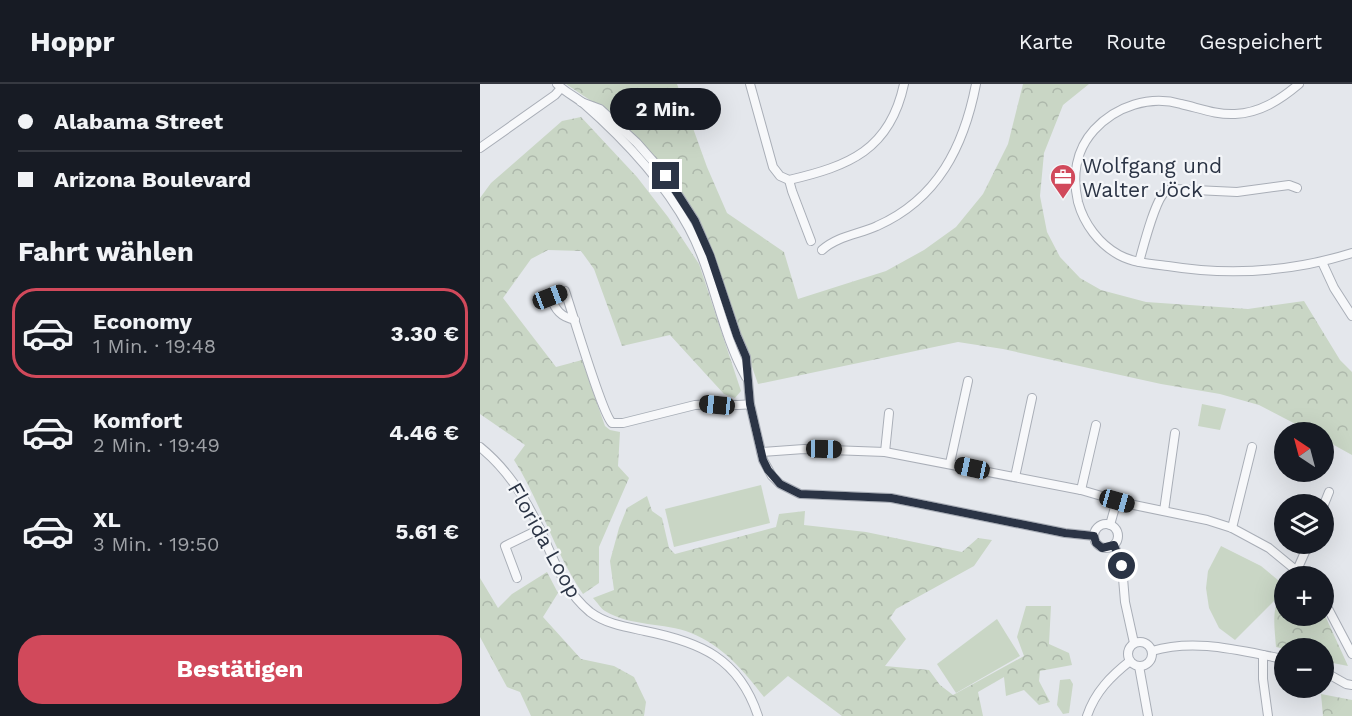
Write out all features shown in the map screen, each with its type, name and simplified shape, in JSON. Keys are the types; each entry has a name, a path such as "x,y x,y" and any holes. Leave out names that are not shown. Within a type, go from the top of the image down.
{"street":[{"path":"750,84 773,167 780,176 789,180 850,162 865,152 878,140 892,119 904,84"},
{"path":"822,250 834,241 889,220 913,203 934,183 953,158 960,143 976,84"},
{"path":"1299,84 1271,105 1234,114 1218,113 1180,103 1154,101 1120,110 1100,124 1085,143 1077,163 1075,183 1079,207 1087,225 1101,241 1119,254 1139,262 1198,271 1229,272 1288,268 1322,262 1352,253"},
{"path":"480,148 555,94 559,86 581,102 635,155 672,201 690,229 699,249 736,359 748,381"},
{"path":"581,102 600,110 637,143 662,171 695,221 710,255 737,336 744,348 750,404 761,452 768,470 785,488 800,494 891,498 1065,533 1094,536"},
{"path":"789,180 811,241"},
{"path":"1139,262 1158,203 1163,193 1168,190 1237,192 1289,185 1297,188"},
{"path":"672,201 676,203 682,200"},
{"path":"1322,262 1334,288 1352,316"},
{"path":"575,320 607,415 612,423 623,423 695,405 728,407 750,404"},
{"path":"950,463 968,381"},
{"path":"1015,477 1032,398"},
{"path":"885,452 889,413"},
{"path":"1081,490 1096,425"},
{"path":"1164,511 1175,433"},
{"path":"1232,528 1252,447"},
{"path":"761,452 804,449 885,452 1081,490 1117,501 1232,528 1269,548 1291,566"},
{"name":"Florida Loop","path":"482,451 513,480 564,580 582,605 602,619 628,628 683,639 710,651 739,680 758,716"},
{"path":"1110,525 1117,501"},
{"path":"1101,525 1110,525 1118,534 1117,540 1114,545 1102,548 1096,543 1094,536 1096,530 1101,525"},
{"path":"517,578 505,546 540,529"},
{"path":"1114,545 1122,566 1125,602 1134,643"},
{"path":"1334,617 1350,644 1352,654"},
{"path":"1139,666 1130,661 1128,651 1134,643 1145,642 1152,651"},
{"path":"1152,651 1167,646 1193,644 1274,657"},
{"path":"1139,666 1149,662 1152,651"},
{"path":"1263,655 1263,679 1268,716"},
{"path":"1087,716 1101,688 1130,661"},
{"path":"1139,666 1148,716"},
{"path":"1334,677 1352,685"}],"green space":[{"path":"566,84 677,84 707,167 727,213 784,252 798,299 886,271 924,250 956,227 983,194 1008,144 1023,84 1089,84 1063,105 1044,153 1040,196 1047,232 1060,257 1080,278 1101,290 1146,302 1248,309 1304,301 1340,360 1352,372 1352,455 1334,445 1334,422 1292,422 1259,405 1220,394 1161,384 1003,349 958,342 758,384 715,261 671,180 606,111"},
{"path":"581,117 637,177 668,217 699,264 741,391 735,398 724,394 670,335 622,346 594,269 581,251 548,250 531,259 503,298 556,367 582,360 605,426 610,430 620,432 618,466 629,478 599,547 599,583 583,594 514,460 525,445 480,414 480,198 491,183 562,121"},
{"path":"1202,404 1226,409 1220,430 1198,426"},
{"path":"761,485 770,523 674,547 665,509"},
{"path":"647,496 652,511 662,518 669,548 675,554 776,527 779,514 805,511 804,525 866,532 962,552 978,538 992,540 974,566 896,609 890,618 906,639 885,666 929,670 940,685 953,695 1024,656 1017,637 1026,606 1051,606 1049,644 1069,653 1072,665 1040,671 1039,681 1050,702 1039,705 1024,690 1006,696 1004,677 978,692 983,716 842,716 788,676 764,697 732,660 713,644 681,630 615,616 604,610 593,598 614,590 610,561 619,528 627,508"},
{"path":"1221,546 1261,566 1274,577 1274,601 1235,640 1219,628 1209,608 1206,588 1208,571"},
{"path":"547,572 558,593 543,617 581,659 614,666 634,677 646,702 644,716 531,716 520,692 507,687 480,637 480,578 498,608 512,594"},
{"path":"997,619 1020,656 956,693 937,664"},
{"path":"1274,626 1330,626 1348,666 1334,663 1334,638 1275,638"},
{"path":"1070,679 1073,684 1069,713 1063,714 1057,705 1060,680"},
{"path":"1334,697 1352,700 1352,716 1323,716 1321,698"}],"place":[{"name":"Wolfgang und Walter Jöck","path":"1063,200"}],"route":[{"path":"666,176 695,221 710,255 737,336 744,348 750,404 763,460 780,484 800,494 891,498 1065,533 1094,536 1096,543 1102,548 1114,545 1122,566"}]}
